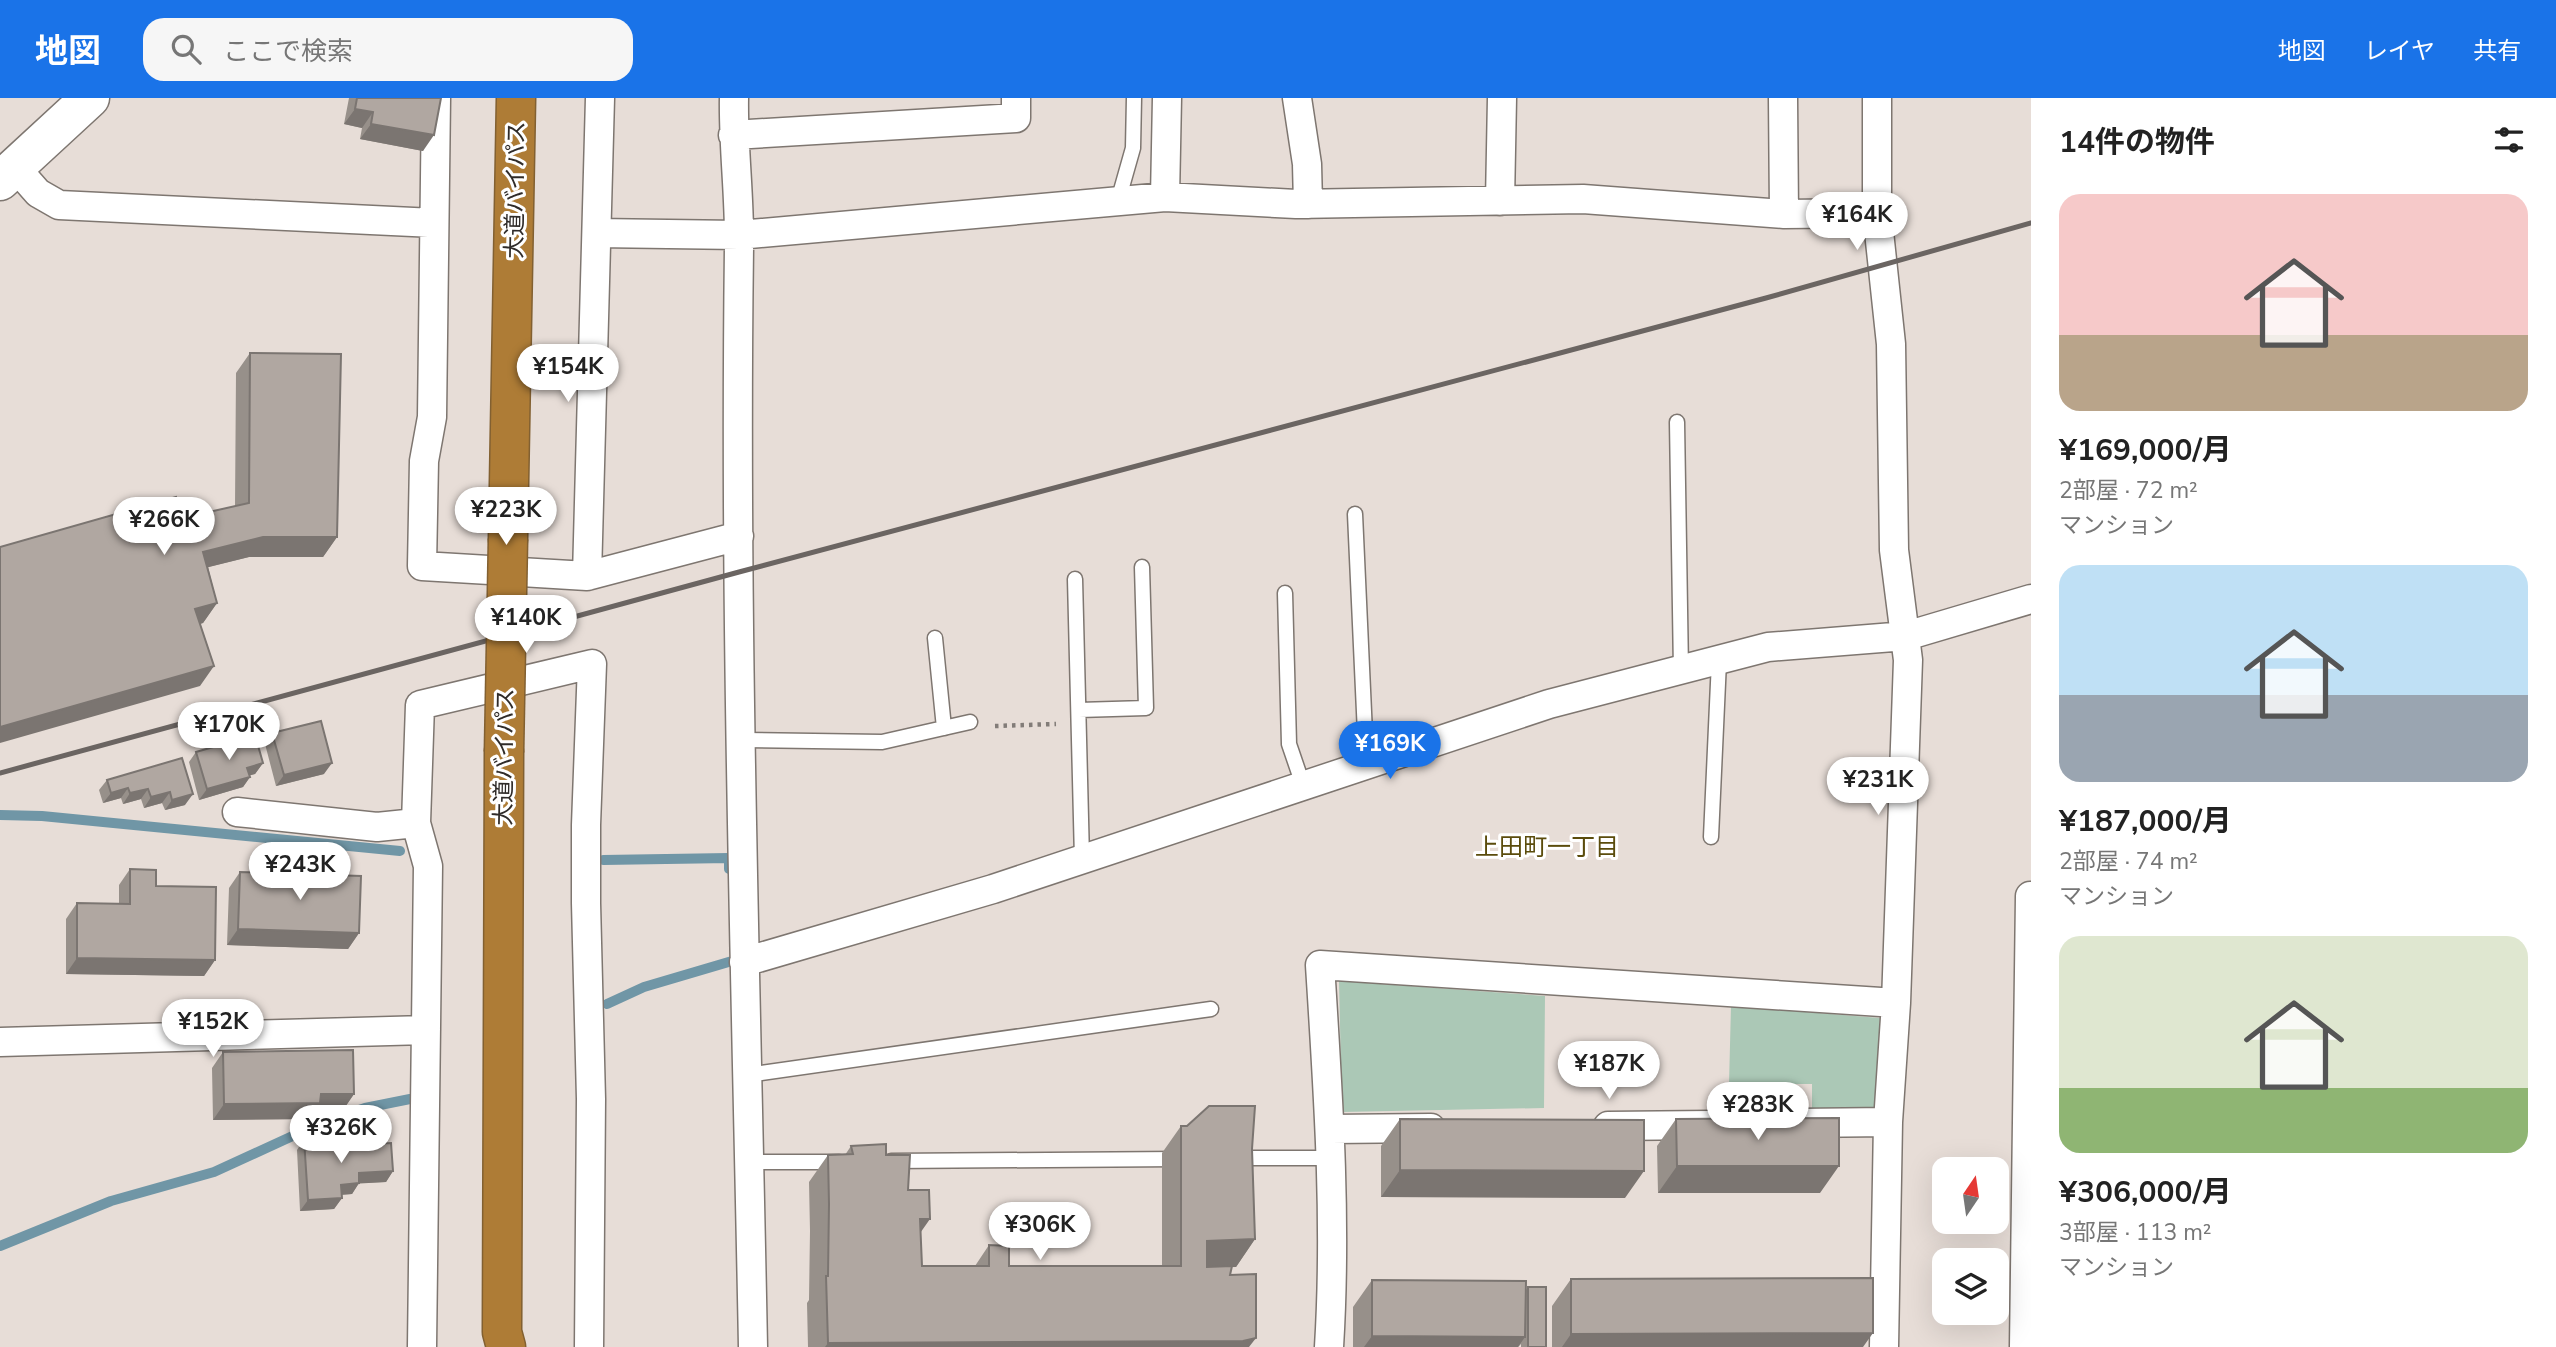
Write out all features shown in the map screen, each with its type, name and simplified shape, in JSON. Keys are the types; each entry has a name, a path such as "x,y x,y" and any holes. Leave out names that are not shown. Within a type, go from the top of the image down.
{"highway":[{"name":"大道バイパス","path":"501,1342 504,752 516,98"}],"main road":[{"path":"8,174 90,98"}],"street":[{"path":"436,98 432,417 424,461 422,566 587,576 738,536"},
{"path":"587,576 600,98"},
{"path":"734,98 733,135 739,235 737,391 744,962 753,1347"},
{"path":"733,135 1016,118 1016,98"},
{"path":"1165,197 1167,98"},
{"path":"1297,98 1307,164 1308,204"},
{"path":"1500,201 1502,98"},
{"path":"1783,98 1784,215"},
{"path":"1877,98 1877,213 1891,344 1894,550 1906,636 1907,674 1896,1003 1888,1122 1884,1347"},
{"path":"8,174 60,205 434,223"},
{"path":"597,233 739,235 1165,197 1308,204 1583,199 1784,215 1877,213"},
{"path":"744,962 993,889 1549,704 1768,647 1906,636 2031,599"},
{"path":"422,1347 428,866 416,823 420,705 592,664 586,891 591,1099 589,1347"},
{"path":"237,812 377,827 416,823"},
{"path":"2024,1347 2030,896"},
{"path":"1329,1347 1333,1284 1331,1129 1320,965 1896,1003"},
{"path":"0,1042 426,1030"},
{"path":"1777,1124 1888,1122"},
{"path":"1582,1126 1735,1124"},
{"path":"1331,1129 1456,1128"}],"lane":[{"path":"1118,201 1133,148 1133,98"},
{"path":"1677,422 1681,671"},
{"path":"1355,514 1365,734 1373,761"},
{"path":"1079,717 1146,708 1142,567"},
{"path":"1075,579 1082,859"},
{"path":"1285,593 1289,744 1303,785"},
{"path":"935,638 944,728"},
{"path":"1711,837 1719,661"},
{"path":"741,740 882,742 970,722"},
{"path":"747,1075 1211,1009"},
{"path":"1220,1159 1331,1158"},
{"path":"750,1162 1193,1159"}],"path":[{"path":"970,722 981,726 1079,717"}],"green space":[{"path":"1339,981 1545,996 1544,1108 1342,1112"},
{"path":"1731,1006 1880,1018 1875,1112 1812,1113 1812,1084 1729,1084"}],"building":[{"path":"357,98 441,98 434,135 371,124 373,112 355,109"},
{"path":"250,353 341,354 337,537 263,537 203,552 217,603 195,609 214,666 0,727 0,547 176,497 182,518 249,503"},
{"path":"321,721 332,763 284,775 272,733"},
{"path":"255,735 263,763 247,768 250,777 207,789 196,752"},
{"path":"182,758 193,794 172,800 170,792 151,797 148,789 130,793 128,788 111,793 107,780"},
{"path":"130,869 156,870 156,886 216,887 215,960 77,958 77,903 130,904"},
{"path":"240,872 361,876 359,933 238,929"},
{"path":"353,1050 354,1094 321,1094 320,1103 224,1104 223,1052"},
{"path":"1209,1106 1255,1106 1252,1149 1255,1239 1207,1241 1207,1267 1232,1266 1230,1275 1256,1274 1256,1338 1243,1341 828,1343 828,1155 853,1154 851,1146 886,1144 886,1155 910,1155 908,1190 929,1190 930,1219 920,1219 922,1266 989,1266 989,1245 1009,1246 1009,1266 1181,1266 1181,1126 1187,1126"},
{"path":"1839,1118 1839,1166 1677,1166 1676,1119"},
{"path":"1400,1119 1644,1120 1644,1171 1400,1170"},
{"path":"338,1138 338,1146 391,1143 393,1171 359,1173 359,1183 341,1185 342,1198 308,1200 304,1139"},
{"path":"1873,1278 1873,1333 1571,1334 1571,1279"},
{"path":"1372,1280 1526,1281 1525,1337 1372,1336"},
{"path":"1528,1287 1546,1287 1546,1347 1528,1347"}],"waterway":[{"path":"0,815 42,816 400,851"},
{"path":"603,860 729,858 729,869"},
{"path":"607,1004 644,987 732,961"},
{"path":"0,1246 111,1201 214,1172 323,1122 365,1108 410,1099"}],"railway":[{"path":"0,773 739,572 1766,298 2031,223"}],"district":[{"name":"上田町一丁目","path":"1547,847"}]}
